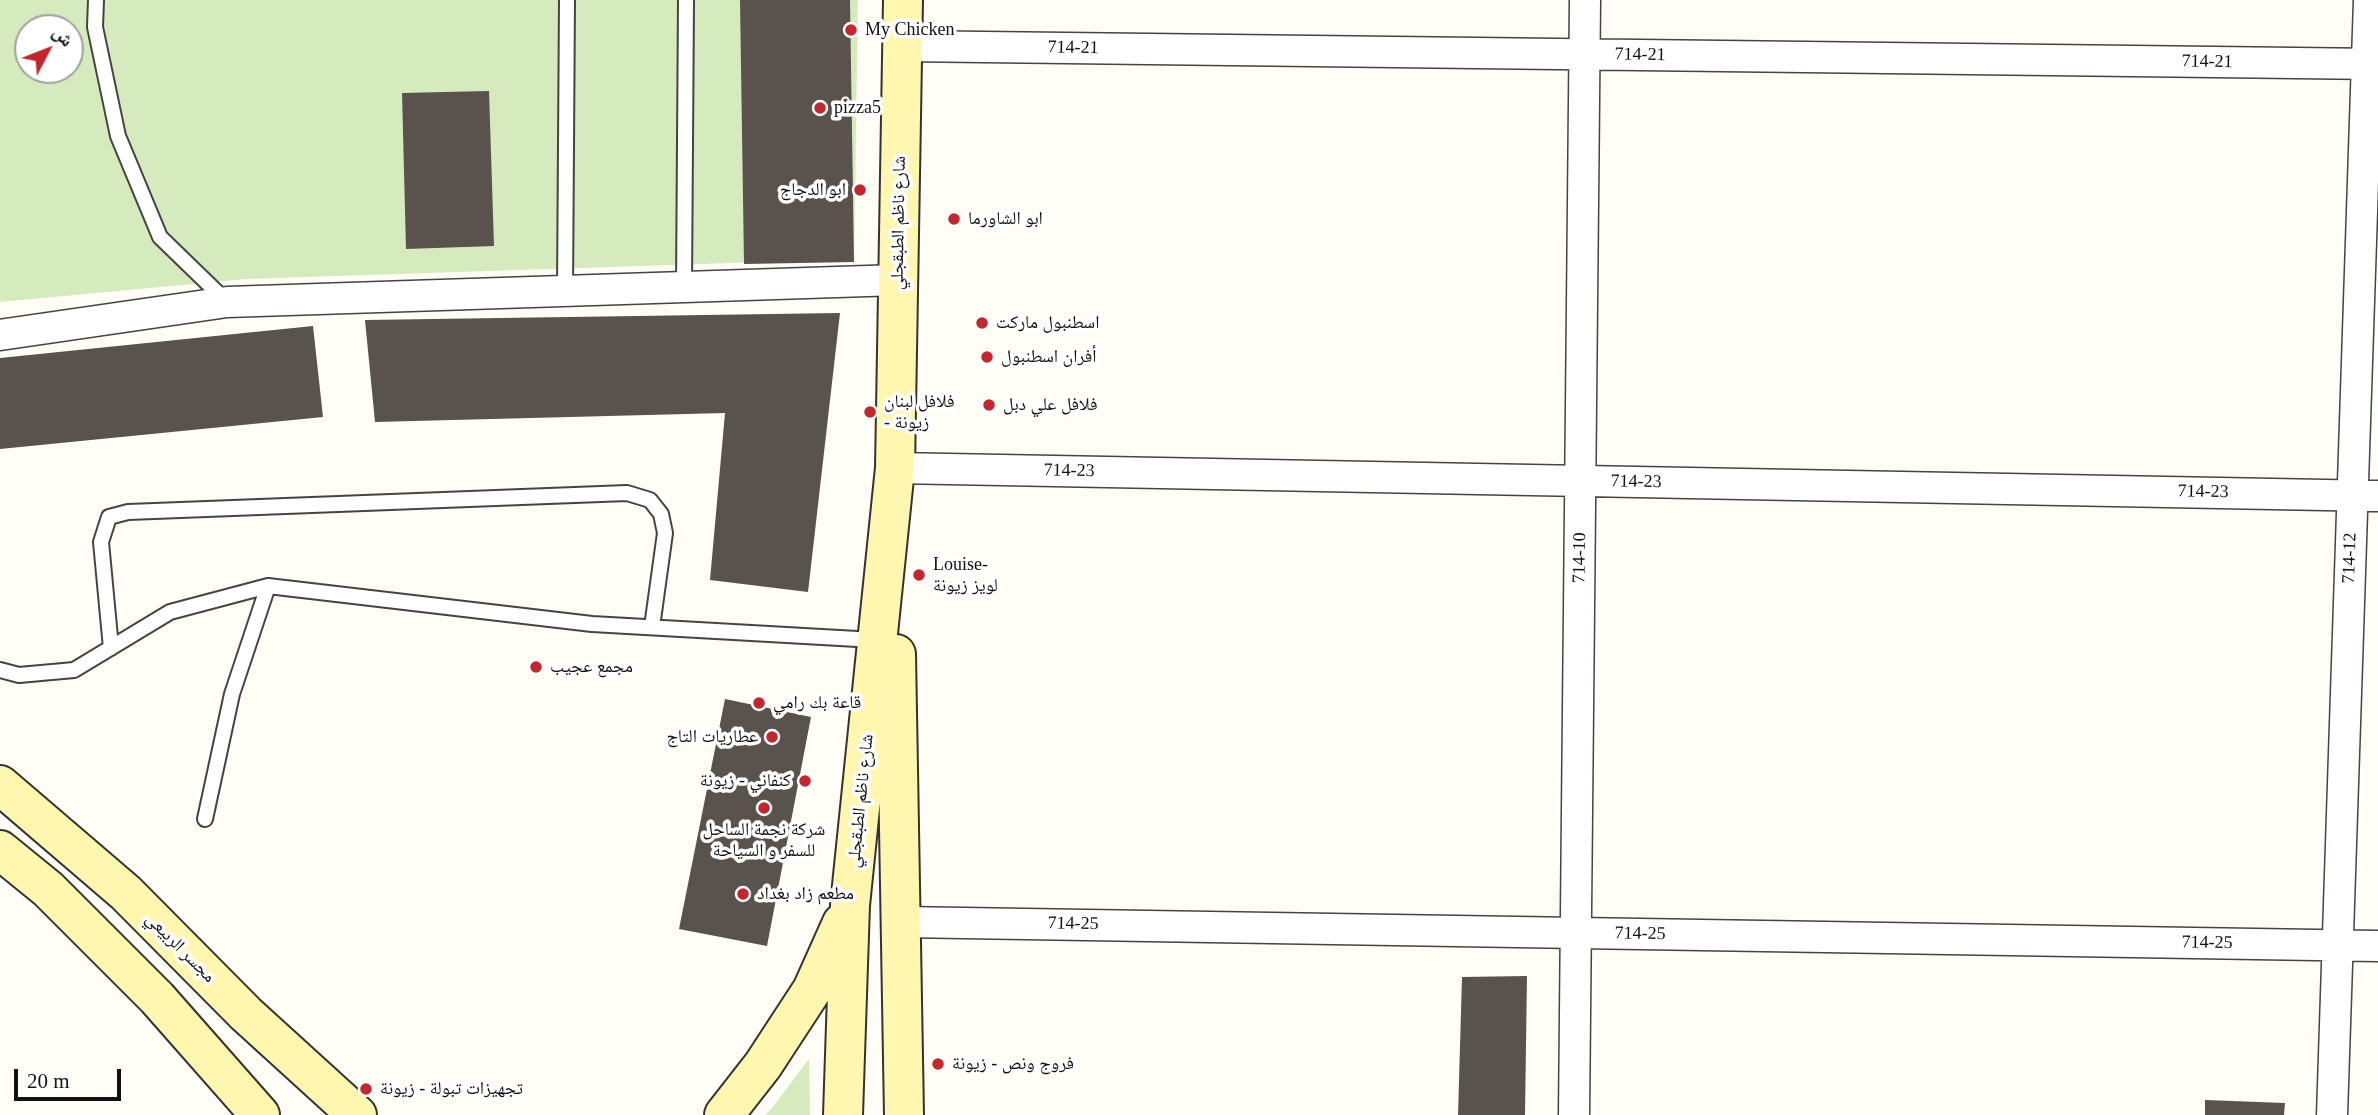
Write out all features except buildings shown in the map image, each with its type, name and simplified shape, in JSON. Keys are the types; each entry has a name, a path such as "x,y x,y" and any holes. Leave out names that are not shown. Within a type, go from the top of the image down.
{"main road":[{"name":"شارع ناظم الطبقجلي","path":"843,1115 850,905 887,640 894,478 903,0"},
{"name":"شارع ناظم الطبقجلي","path":"887,640 902,922 904,1115"},
{"name":"مجسر الربيعي","path":"0,785 126,894 246,1014 357,1115"},
{"path":"0,850 48,889 157,998 260,1115"},
{"path":"723,1115 763,1065 813,990 850,905"}],"street":[{"name":"714-10","path":"1574,1115 1585,0"},
{"name":"714-12","path":"2332,1115 2337,945 2365,495 2373,64 2369,0"},
{"name":"714-21","path":"902,46 2373,64"},
{"path":"0,335 227,302 898,280"},
{"name":"714-23","path":"894,478 1581,481 2365,495"},
{"name":"714-25","path":"902,922 2378,946"}],"lane":[{"path":"96,0 95,27 118,136 160,237 227,302"},
{"path":"565,291 567,0"},
{"path":"684,287 686,0"},
{"path":"111,648 101,542 110,517 128,512 627,492 650,500 661,513 665,533 652,627"},
{"path":"0,670 19,675 74,670 170,612 268,586 578,622 887,640"},
{"path":"205,819 232,694 268,586"}],"green space":[{"path":"0,0 858,0 854,259 246,279 0,302"},
{"path":"809,1059 810,1115 765,1115 772,1108"}],"place":[{"name":"My Chicken","path":"851,30"},
{"name":"pizza5","path":"820,108"},
{"name":"ابو الدجاج","path":"860,190"},
{"name":"ابو الشاورما","path":"954,219"},
{"name":"اسطنبول ماركت","path":"982,323"},
{"name":"أفران اسطنبول","path":"987,357"},
{"name":"فلافل علي دبل","path":"989,405"},
{"name":"فلافل لبنان - زيونة","path":"870,412"},
{"name":"Louise- لويز زيونة","path":"919,575"},
{"name":"مجمع عجيب","path":"536,667"},
{"name":"قاعة بك رامي","path":"759,703"},
{"name":"عطاريات التاج","path":"772,737"},
{"name":"كنفاني - زيونة","path":"805,781"},
{"name":"شركة نجمة الساحل للسفر و السياحة","path":"764,808"},
{"name":"مطعم زاد بغداد","path":"743,894"},
{"name":"فروج ونص - زيونة","path":"938,1064"},
{"name":"تجهيزات تبولة - زيونة","path":"366,1089"}]}
